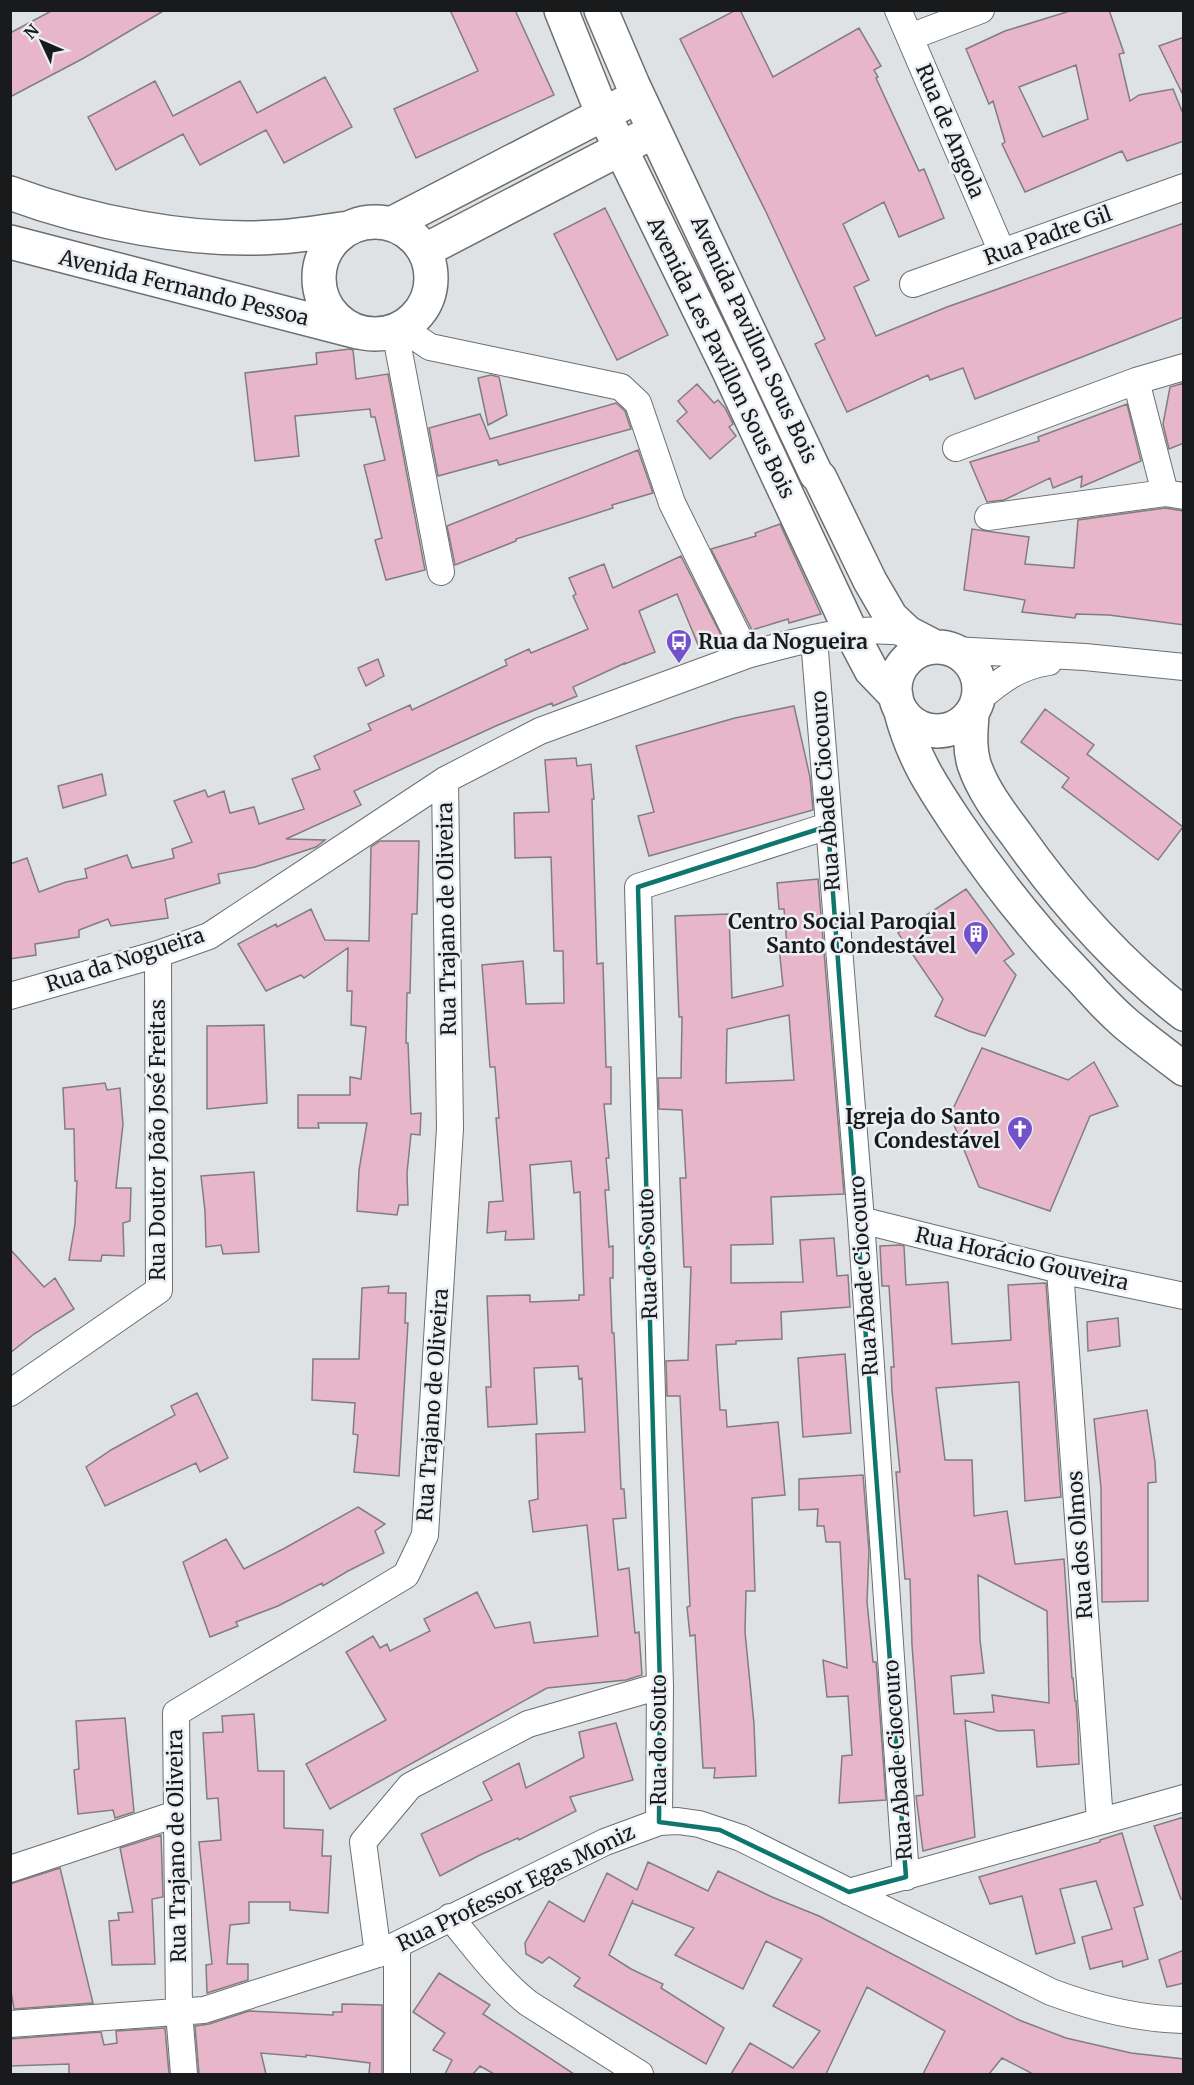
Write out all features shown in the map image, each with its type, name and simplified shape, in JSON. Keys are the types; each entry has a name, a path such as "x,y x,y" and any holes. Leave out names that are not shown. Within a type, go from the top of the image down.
{"street":[{"name":"Avenida Les Pavillon Sous Bois","path":"561,10 604,114 852,632 871,670 899,704"},
{"name":"Avenida Pavillon Sous Bois","path":"601,10 638,96 816,474 870,581 891,617 932,644"},
{"name":"Rua de Angola","path":"898,10 1002,252"},
{"path":"910,37 981,10"},
{"path":"391,224 638,96"},
{"path":"424,250 620,147 655,131"},
{"name":"Rua Padre Gil","path":"913,284 1184,187"},
{"path":"10,193 96,219 196,237 276,237 349,228"},
{"path":"362,223 391,224 416,238 424,250 430,267 429,294 416,317 398,329 377,335 358,333 341,324 334,317 320,293 318,274 323,255 333,239 349,228 362,223"},
{"name":"Avenida Fernando Pessoa","path":"10,242 358,333"},
{"path":"398,329 441,572"},
{"path":"398,329 430,347 621,387 638,403 672,503 747,655"},
{"path":"956,448 1136,381 1184,367"},
{"path":"988,517 1174,494 1136,381"},
{"name":"Rua da Nogueira","path":"10,996 158,954 209,936 446,780 540,731 747,655 852,632 886,630 932,644 1085,657"},
{"name":"Rua Abade Ciocouro","path":"814,639 861,1220 906,1877"},
{"path":"1184,1014 1143,980 1094,931 1046,875 999,812 979,775 971,753 975,706 980,687 972,665 963,656 932,644 921,651 905,664 896,682 908,738 917,760 976,852 1015,906 1052,949 1143,1038 1184,1069"},
{"path":"899,704 917,726 936,732 950,730 962,724 996,684 1026,667 1085,657 1184,668"},
{"name":"Rua Trajano de Oliveira","path":"183,2074 179,2012 176,1713 406,1575 424,1535 450,1128 446,780"},
{"name":"Rua do Souto","path":"659,1822 660,1686 638,887 828,826"},
{"name":"Rua Doutor João José Freitas","path":"10,1393 159,1290 158,954"},
{"name":"Rua Horácio Gouveira","path":"861,1220 1060,1270 1184,1296"},
{"name":"Rua dos Olmos","path":"1060,1270 1100,1821"},
{"path":"397,2074 388,1950 363,1842 410,1786 528,1724 660,1686"},
{"path":"849,1892 1184,1798"},
{"path":"10,1869 176,1814"},
{"name":"Rua Professor Egas Moniz","path":"10,2024 204,2010 388,1950 450,1917 605,1842 659,1822 678,1821 720,1830 741,1838 1051,1992 1101,2009 1154,2019 1184,2020"},
{"path":"450,1917 514,1992 640,2074"}],"highlighted area":[{"path":"828,826 906,1877 849,1892 720,1830 659,1822 660,1686 638,887"}],"building":[{"path":"53,10 165,10 84,58 10,97 10,33"},
{"path":"450,10 515,10 554,95 416,158 394,109 478,71"},
{"path":"740,10 773,77 859,28 881,66 874,70 878,77 876,78 919,171 924,169 944,218 899,237 884,202 843,224 869,280 854,287 876,336 947,307 1184,223 1184,317 975,399 963,368 930,380 928,375 847,412 815,344 825,339 766,212 680,39"},
{"path":"1073,10 1109,10 1124,53 1119,54 1130,101 1139,95 1173,89 1184,116 1184,141 1127,161 1122,151 1025,192 1002,144 1005,142 993,101 989,104 966,49 1005,31","holes":["1076,65 1088,119 1043,137 1019,87"]},
{"path":"1184,37 1184,97 1159,46"},
{"path":"325,77 352,127 284,163 266,130 200,165 183,134 116,170 88,117 155,81 173,116 240,81 257,113"},
{"path":"605,208 668,335 617,360 554,234"},
{"path":"353,350 356,379 388,374 425,570 386,580 375,540 382,538 364,465 385,460 375,417 371,417 370,409 295,416 299,456 255,461 245,373 317,364 316,353"},
{"path":"491,375 499,377 507,415 488,425 478,378"},
{"path":"1184,383 1184,443 1169,449 1163,424 1170,387"},
{"path":"697,384 714,403 718,400 725,408 733,424 729,427 736,436 710,459 677,421 687,412 678,401"},
{"path":"616,403 625,411 631,429 499,465 497,460 438,476 429,428 480,414 490,439"},
{"path":"1127,404 1141,461 1081,487 1082,476 1053,488 1050,478 1004,500 987,502 970,462 1039,441 1038,437"},
{"path":"638,450 653,493 516,539 516,541 455,565 447,526"},
{"path":"1165,508 1184,511 1184,625 1109,615 1076,614 1075,618 1022,612 1025,600 964,590 972,529 1029,537 1025,564 1074,568 1078,520"},
{"path":"780,524 821,614 789,623 788,619 752,630 711,549 756,536 755,533"},
{"path":"681,556 722,637 699,647 677,594 639,611 655,652 573,687 577,696 553,706 552,703 498,725 354,791 361,805 286,839 325,840 316,847 255,867 218,874 220,883 165,899 168,918 111,926 108,919 79,930 79,937 35,944 36,955 10,959 10,864 27,858 39,892 66,882 87,878 85,869 127,855 132,868 174,858 172,849 192,842 174,801 205,790 208,797 224,791 230,813 254,807 259,824 304,809 292,779 320,769 314,756 371,730 368,724 410,705 412,710 507,665 505,660 529,649 531,653 588,629 573,596 576,594 569,578 604,564 613,588"},
{"path":"378,659 384,676 366,686 358,668"},
{"path":"794,706 810,777 813,810 649,856 638,816 654,812 636,746 735,718"},
{"path":"1045,709 1094,745 1087,754 1183,827 1158,860 1062,787 1069,778 1021,742"},
{"path":"576,758 577,766 591,764 594,799 592,799 597,964 603,963 606,1067 611,1067 611,1104 604,1104 609,1158 606,1158 609,1190 605,1190 609,1247 613,1246 613,1278 610,1278 612,1333 614,1333 621,1489 624,1489 626,1518 613,1519 618,1570 629,1568 635,1633 639,1632 642,1675 626,1680 547,1688 330,1809 306,1764 386,1720 346,1652 373,1636 380,1648 387,1644 390,1651 430,1631 424,1619 477,1592 495,1628 530,1622 534,1643 598,1636 587,1525 533,1532 529,1501 538,1499 536,1434 585,1432 582,1378 579,1379 578,1366 534,1368 537,1424 488,1427 486,1387 491,1387 487,1296 530,1295 530,1302 579,1300 579,1295 584,1295 580,1192 574,1193 571,1161 530,1165 534,1239 505,1240 506,1231 487,1233 489,1202 503,1201 496,1118 499,1118 495,1067 490,1067 482,965 523,961 526,1004 564,1003 563,951 554,951 551,857 515,858 514,813 549,812 545,760"},
{"path":"102,774 106,795 63,808 58,786"},
{"path":"380,841 419,841 417,914 412,914 406,1043 408,1043 411,1114 421,1113 420,1135 411,1134 407,1173 408,1205 399,1205 397,1215 357,1211 359,1170 367,1123 318,1123 319,1128 298,1128 298,1095 350,1095 350,1077 361,1079 366,1027 351,1025 352,991 347,991 348,948 304,978 301,975 266,991 238,944 311,909 325,940 369,941 371,847"},
{"path":"818,879 844,1194 771,1197 773,1244 731,1245 731,1283 803,1282 800,1240 834,1238 837,1276 848,1275 850,1307 781,1312 782,1339 736,1341 736,1344 716,1345 720,1410 726,1410 727,1427 778,1422 785,1495 752,1498 755,1591 746,1591 745,1632 754,1724 756,1776 714,1778 715,1768 703,1768 695,1635 690,1636 687,1607 690,1606 680,1396 667,1396 666,1361 688,1360 691,1267 684,1267 680,1178 686,1178 682,1110 659,1109 658,1078 681,1078 682,1017 679,1017 675,916 729,914 732,998 783,986 779,947 787,946 784,909 779,909 777,883","holes":["789,1015 794,1080 726,1083 727,1029"]},
{"path":"966,889 1014,954 1004,961 1016,975 985,1036 935,1016 943,999 898,933 917,918 919,920"},
{"path":"264,1025 267,1103 207,1109 207,1026"},
{"name":"Igreja do Santo Condestável","path":"982,1048 1068,1080 1094,1062 1118,1106 1090,1116 1050,1211 979,1187 950,1115"},
{"path":"105,1083 107,1090 120,1088 123,1124 116,1188 131,1188 130,1221 123,1223 124,1256 102,1255 101,1261 69,1260 75,1224 77,1181 75,1181 74,1129 65,1129 63,1088"},
{"path":"254,1172 259,1252 223,1254 221,1245 206,1247 201,1176"},
{"path":"880,1246 904,1246 906,1285 948,1282 952,1344 1011,1340 1008,1285 1046,1283 1061,1497 1025,1501 1019,1382 936,1388 945,1460 972,1460 974,1516 1007,1511 1015,1564 1064,1559 1072,1678 1076,1701 1079,1764 1037,1767 1034,1730 998,1731 965,1720 975,1837 923,1851 916,1796 923,1795 912,1645 910,1579 905,1579 896,1472 900,1472 892,1391 891,1367 894,1367 889,1286 882,1286","holes":["978,1575 1047,1611 1049,1703 992,1695 994,1712 954,1714 951,1676 984,1673 980,1640"]},
{"path":"10,1249 44,1287 55,1278 74,1309 34,1334 10,1353"},
{"path":"389,1286 388,1293 406,1293 405,1323 408,1323 399,1476 354,1472 358,1435 353,1434 355,1403 312,1400 313,1359 359,1359 362,1288"},
{"path":"1118,1318 1120,1346 1088,1351 1087,1322"},
{"path":"845,1354 851,1433 803,1437 798,1358"},
{"path":"197,1393 228,1458 200,1472 196,1463 105,1506 86,1467 111,1450 175,1415 171,1406"},
{"path":"1147,1410 1156,1482 1148,1483 1148,1601 1102,1602 1101,1488 1094,1419"},
{"path":"863,1475 869,1551 867,1602 873,1662 876,1662 886,1800 839,1803 842,1756 852,1755 848,1696 827,1697 823,1660 847,1668 840,1542 826,1542 824,1526 817,1526 818,1509 799,1510 799,1479"},
{"path":"358,1507 385,1524 375,1531 384,1553 323,1586 322,1583 278,1606 236,1622 238,1626 210,1637 183,1562 226,1539 244,1569"},
{"path":"254,1714 258,1771 284,1771 284,1828 323,1830 322,1856 331,1856 328,1913 290,1910 290,1902 249,1902 249,1923 230,1925 227,1964 248,1964 248,1980 207,1993 206,1965 212,1964 199,1842 221,1840 218,1798 207,1799 203,1733 223,1732 222,1716"},
{"path":"125,1718 134,1812 115,1818 113,1810 78,1814 74,1770 79,1769 76,1721"},
{"path":"616,1723 633,1780 570,1797 576,1811 440,1876 421,1834 492,1800 483,1782 519,1763 526,1788 584,1757 579,1732"},
{"path":"1184,1817 1184,1899 1181,1899 1154,1826"},
{"path":"1122,1833 1143,1905 1134,1908 1148,1959 1123,1967 1122,1961 1090,1969 1082,1937 1112,1929 1096,1881 1060,1889 1075,1943 1036,1954 1022,1896 990,1904 979,1877 1100,1842 1100,1840"},
{"path":"161,1835 163,1897 152,1899 155,1964 112,1965 109,1921 119,1920 118,1913 133,1912 120,1848"},
{"path":"648,1862 708,1891 718,1871 819,1916 1019,2020 1066,2038 1131,2053 1184,2059 1184,2074 1033,2074 1002,2058 989,2074 923,2074 945,2031 867,1987 826,2074 731,2074 750,2043 793,2068 820,2031 773,2006 802,1959 766,1941 743,1989 675,1955 694,1928 632,1903 633,1900 609,1955 631,1969 663,1984 661,1988 724,2028 706,2064 574,1986 580,1978 549,1957 542,1963 526,1954 525,1943 549,1901 584,1922 607,1873 637,1890"},
{"path":"60,1868 93,2003 14,2009 10,1986 10,1884"},
{"path":"1184,1950 1184,1983 1167,1987 1159,1960"},
{"path":"439,1973 490,2005 483,2014 574,2074 494,2074 480,2066 473,2074 445,2074 452,2060 433,2050 445,2033 413,2012"},
{"path":"342,2004 382,2005 382,2074 369,2074 370,2063 306,2055 306,2057 261,2053 266,2074 199,2074 195,2026 209,2024 249,2011 333,2015 333,2012 342,2012"},
{"path":"165,2028 169,2074 69,2074 69,2064 10,2066 10,2039 101,2032 104,2045 117,2043 116,2031"}],"place":[{"name":"Rua da Nogueira","path":"679,665"},
{"name":"Centro Social Paroqial Santo Condestável","path":"976,957"},
{"name":"Igreja do Santo Condestável","path":"1020,1152"}]}
